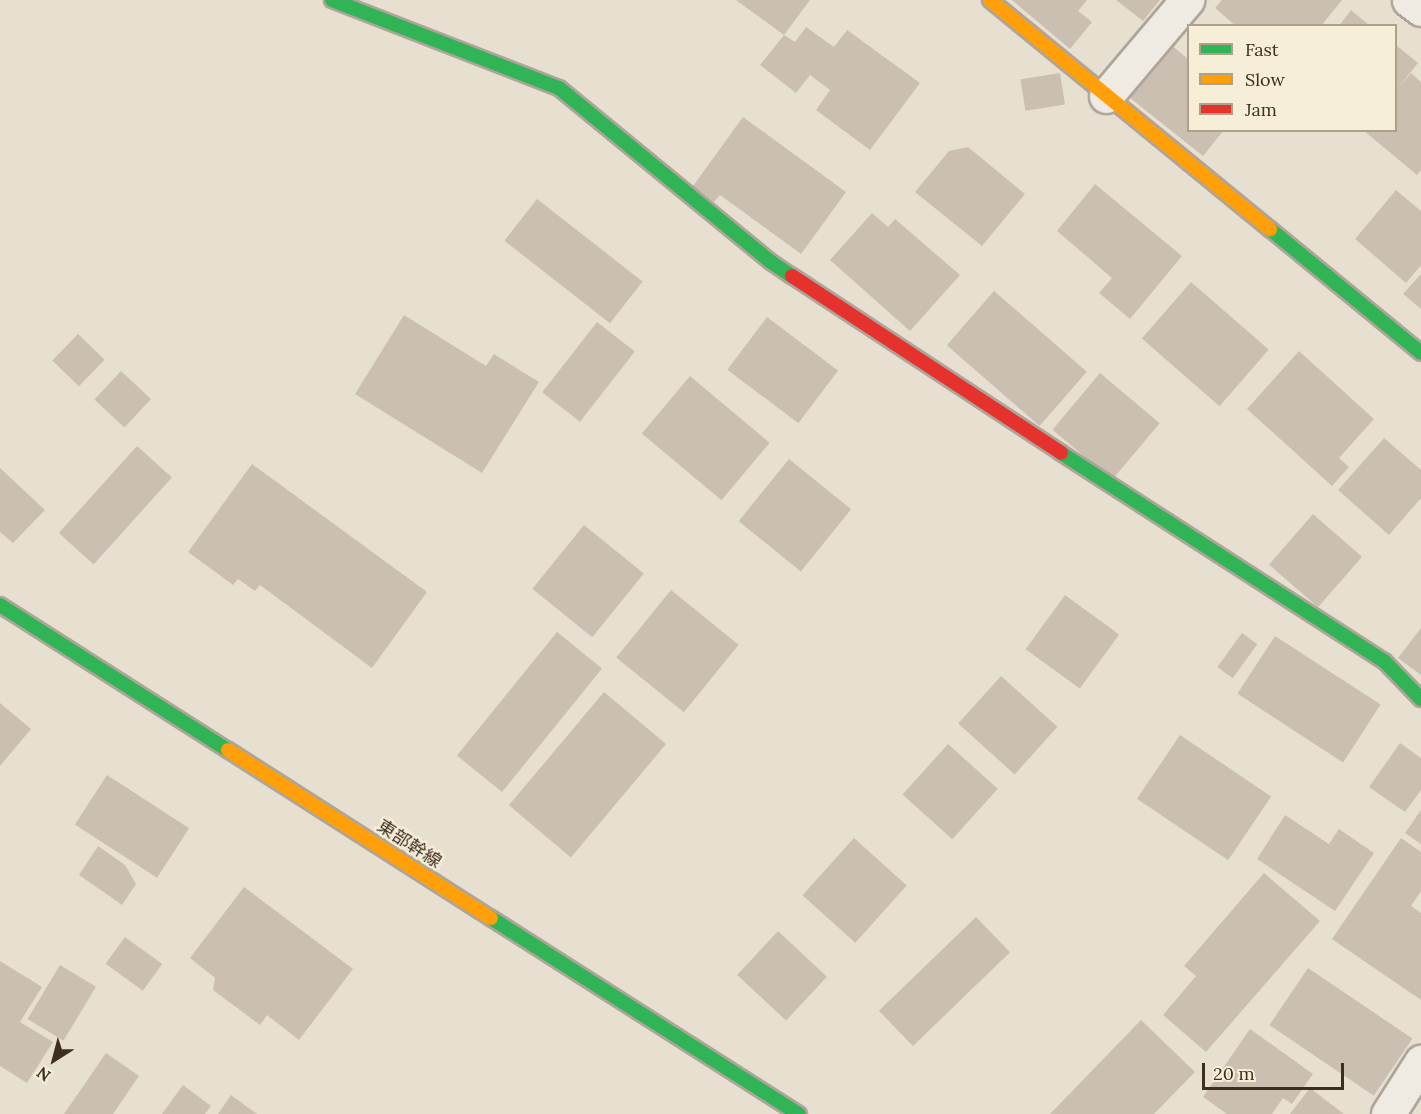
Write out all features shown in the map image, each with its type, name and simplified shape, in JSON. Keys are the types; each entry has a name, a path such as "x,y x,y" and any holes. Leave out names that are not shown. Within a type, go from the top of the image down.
{"street":[{"path":"332,0 559,88 771,262 1071,460 1384,661 1421,699"},
{"path":"990,0 1421,353"},
{"path":"1106,96 1187,0"},
{"path":"1409,0 1421,9"},
{"name":"東部幹線","path":"0,605 799,1114"},
{"path":"1388,1114 1421,1062"}],"building":[{"path":"736,0 810,0 784,35"},
{"path":"1012,0 1087,0 1078,11 1092,22 1070,49"},
{"path":"1116,0 1160,0 1143,21"},
{"path":"1222,0 1342,0 1323,24 1234,24 1215,8"},
{"path":"1351,10 1368,24 1340,24"},
{"path":"806,27 834,47 847,30 920,83 870,150 816,110 830,90 810,75 796,93 760,65 784,35 795,42"},
{"path":"1170,44 1187,58 1187,132 1222,132 1203,156 1129,97"},
{"path":"1397,46 1418,63 1398,88 1411,73 1421,82 1421,170 1417,175 1365,132 1397,132"},
{"path":"1060,73 1065,105 1025,111 1020,79"},
{"path":"743,117 846,192 801,254 720,195 714,202 693,186"},
{"path":"968,147 1025,194 982,246 915,192 949,151"},
{"path":"1095,184 1182,256 1130,319 1099,293 1112,278 1057,231"},
{"path":"1396,190 1421,211 1421,265 1406,283 1355,239"},
{"path":"537,199 643,281 610,323 504,241"},
{"path":"872,213 888,227 895,219 960,275 910,331 830,260"},
{"path":"1421,274 1421,309 1403,294"},
{"path":"1191,282 1269,350 1220,406 1142,339"},
{"path":"994,291 1087,372 1040,426 947,345"},
{"path":"404,315 486,366 494,354 539,382 482,473 355,394"},
{"path":"767,317 838,371 798,423 727,370"},
{"path":"597,322 635,352 580,422 542,392"},
{"path":"78,334 105,360 79,386 52,361"},
{"path":"1299,351 1374,419 1339,458 1349,467 1332,486 1247,409"},
{"path":"121,371 151,399 124,427 94,400"},
{"path":"1100,373 1160,423 1112,480 1052,430"},
{"path":"690,376 770,443 721,500 642,433"},
{"path":"1384,438 1421,470 1421,498 1389,535 1338,490"},
{"path":"137,446 172,477 94,564 59,533"},
{"path":"789,459 851,509 801,572 739,521"},
{"path":"252,464 427,592 372,668 260,585 255,591 238,579 233,585 188,552"},
{"path":"0,468 45,510 13,543 0,532"},
{"path":"1313,514 1362,557 1318,607 1269,565"},
{"path":"584,525 644,573 592,637 532,589"},
{"path":"671,590 739,645 684,712 616,658"},
{"path":"1065,595 1119,634 1080,689 1026,649"},
{"path":"1421,628 1421,675 1398,658"},
{"path":"557,632 602,669 502,792 457,756"},
{"path":"1242,633 1257,644 1233,678 1217,667"},
{"path":"1275,636 1381,705 1343,762 1237,694"},
{"path":"1001,676 1057,727 1015,774 958,724"},
{"path":"604,692 666,744 571,857 509,805"},
{"path":"0,703 31,729 0,766"},
{"path":"1180,735 1271,797 1228,860 1137,799"},
{"path":"1400,743 1421,758 1421,790 1405,812 1369,787"},
{"path":"948,744 998,789 952,839 902,795"},
{"path":"107,775 189,828 157,878 75,824"},
{"path":"1421,810 1421,844 1405,833"},
{"path":"1285,815 1329,844 1339,829 1374,853 1335,911 1257,859"},
{"path":"854,838 907,886 855,943 802,895"},
{"path":"1401,838 1421,852 1421,891 1411,906 1421,913 1421,1000 1332,939"},
{"path":"98,846 125,865 136,884 122,905 79,875"},
{"path":"1264,873 1320,921 1206,1052 1163,1015 1196,976 1184,966"},
{"path":"244,887 353,969 299,1040 267,1015 260,1025 213,990 215,978 190,958"},
{"path":"976,917 1010,952 913,1046 879,1011"},
{"path":"778,931 827,977 786,1021 737,975"},
{"path":"125,937 162,964 143,991 106,964"},
{"path":"0,961 42,987 20,1022 53,1042 27,1083 0,1066"},
{"path":"60,965 96,987 64,1041 28,1019"},
{"path":"1308,968 1412,1038 1374,1096 1269,1025"},
{"path":"1141,1020 1195,1072 1154,1114 1050,1114"},
{"path":"1250,1029 1313,1074 1292,1104 1283,1098 1272,1114 1227,1114 1203,1097"},
{"path":"106,1053 139,1076 113,1114 64,1114"},
{"path":"183,1085 211,1106 205,1114 162,1114"},
{"path":"1310,1088 1344,1114 1290,1114"},
{"path":"231,1095 257,1114 218,1114"}],"traffic: fast":[{"path":"332,0 559,88 771,262 792,276"},
{"path":"1270,229 1421,353"},
{"path":"1061,453 1384,661 1421,699"},
{"path":"0,605 228,750"},
{"path":"491,918 799,1114"}],"traffic: slow":[{"path":"990,0 1270,229"},
{"path":"228,750 491,918"}],"traffic: jam":[{"path":"792,276 1061,453"}]}
